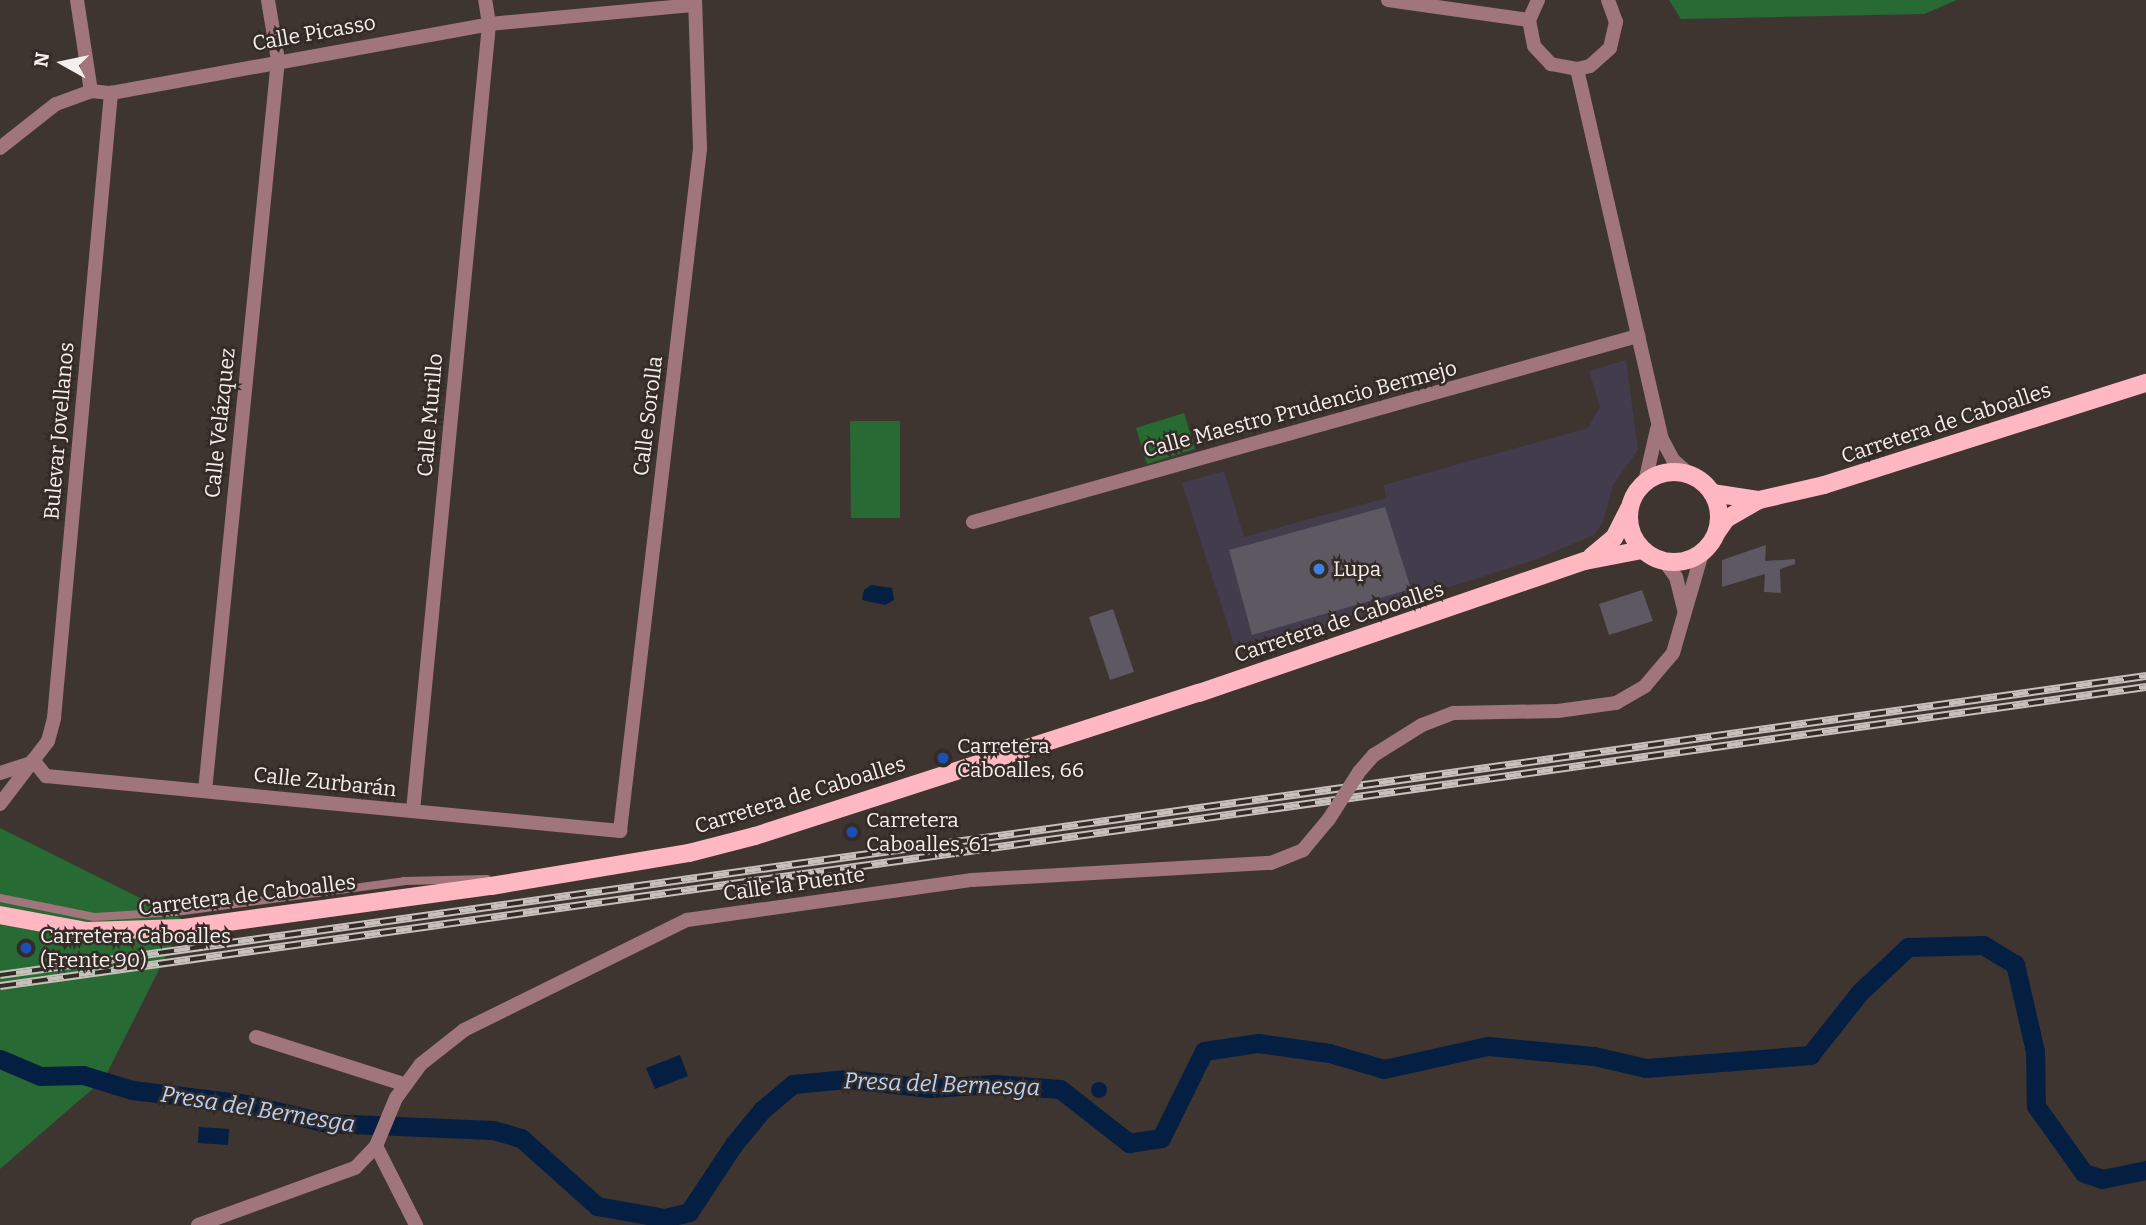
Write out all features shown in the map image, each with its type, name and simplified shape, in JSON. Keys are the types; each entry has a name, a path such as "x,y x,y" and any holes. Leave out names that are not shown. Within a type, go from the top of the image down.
{"main road":[{"name":"Carretera de Caboalles","path":"1717,532 1726,519 1759,500 1824,485 2146,383"},
{"path":"1661,473 1689,474 1712,493 1719,512 1717,532 1702,553 1684,561 1665,562 1642,550 1631,531 1629,509 1645,482 1661,473"},
{"name":"Carretera de Caboalles","path":"1712,493 1759,500"},
{"name":"Carretera de Caboalles","path":"1585,561 1614,538 1629,509"},
{"name":"Carretera de Caboalles","path":"0,915 86,931 184,928 549,877 755,836 1506,591 1585,561 1642,550"}],"street":[{"path":"77,0 91,91"},
{"name":"Calle Velázquez","path":"205,791 278,60 268,0"},
{"name":"Calle Murillo","path":"413,811 489,24 485,0"},
{"path":"1388,0 1530,20"},
{"path":"1538,0 1530,20 1534,46 1541,56 1552,64 1577,69 1590,66 1610,48 1616,22 1608,0"},
{"name":"Calle Picasso","path":"0,148 56,104 91,91 111,93 278,60 489,24 695,3"},
{"name":"Calle Sorolla","path":"620,831 700,149 695,3"},
{"path":"1577,69 1658,421 1673,460 1689,474"},
{"name":"Bulevar Jovellanos","path":"0,804 48,741 54,718 111,93"},
{"name":"Calle Maestro Prudencio Bermejo","path":"973,522 1638,337"},
{"path":"1645,482 1654,457 1658,421"},
{"name":"Calle la Puente","path":"378,1141 391,1111 421,1064 464,1030 687,920 972,880 1271,863 1303,850 1329,819 1359,772 1374,755 1422,725 1454,713 1558,711 1616,703 1645,686 1673,653 1702,553"},
{"path":"1665,562 1681,589 1685,618"},
{"path":"0,773 30,762"},
{"name":"Calle Zurbarán","path":"30,762 46,776 620,831"},
{"path":"256,1037 406,1085"},
{"path":"198,1225 355,1168 378,1141 416,1225"}],"lane":[{"path":"0,898 54,912 104,916 176,912 404,881 549,877"}],"shaded area":[{"path":"1626,360 1638,450 1613,485 1603,522 1594,535 1537,559 1313,631 1234,644 1182,483 1224,471 1244,537 1386,498 1384,485 1588,428 1600,407 1589,371"}],"green space":[{"path":"1669,0 1957,0 1924,14 1681,19"},
{"path":"1184,413 1195,449 1147,464 1136,428"},
{"path":"850,421 900,421 900,518 851,518"},
{"path":"0,828 184,920 104,1079 0,1169"}],"water":[{"path":"871,585 892,588 894,600 885,605 862,600 864,590"},
{"path":"680,1055 688,1076 655,1089 646,1068"},
{"path":"1096,1082 1102,1082 1107,1090 1105,1096 1096,1098 1091,1093 1091,1087"},
{"path":"199,1127 229,1129 228,1145 198,1143"}],"building":[{"name":"Lupa","path":"1385,507 1411,589 1252,635 1229,550"},
{"path":"1766,545 1765,561 1795,559 1795,564 1780,569 1781,593 1764,592 1765,574 1722,587 1722,560"},
{"path":"1642,590 1653,621 1609,635 1599,604"},
{"path":"1113,609 1134,672 1110,680 1089,617"}],"waterway":[{"name":"Presa del Bernesga","path":"0,1059 40,1076 83,1075 132,1090 247,1104 327,1123 493,1130 521,1138 597,1206 665,1218 689,1212 734,1144 762,1110 793,1084 848,1079 930,1088 994,1084 1060,1089 1129,1143 1161,1138 1204,1051 1258,1043 1329,1053 1384,1069 1488,1046 1594,1056 1646,1068 1810,1055 1860,992 1908,947 1983,945 2015,964 2035,1051 2036,1106 2084,1173 2102,1179 2146,1170"}],"railway":[{"path":"0,975 2146,676"},
{"path":"0,986 2146,687"}],"place":[{"name":"Lupa","path":"1319,569"},
{"name":"Carretera Caboalles, 66","path":"943,758"},
{"name":"Carretera Caboalles, 61","path":"852,832"},
{"name":"Carretera Caboalles (Frente 90)","path":"26,948"}]}
